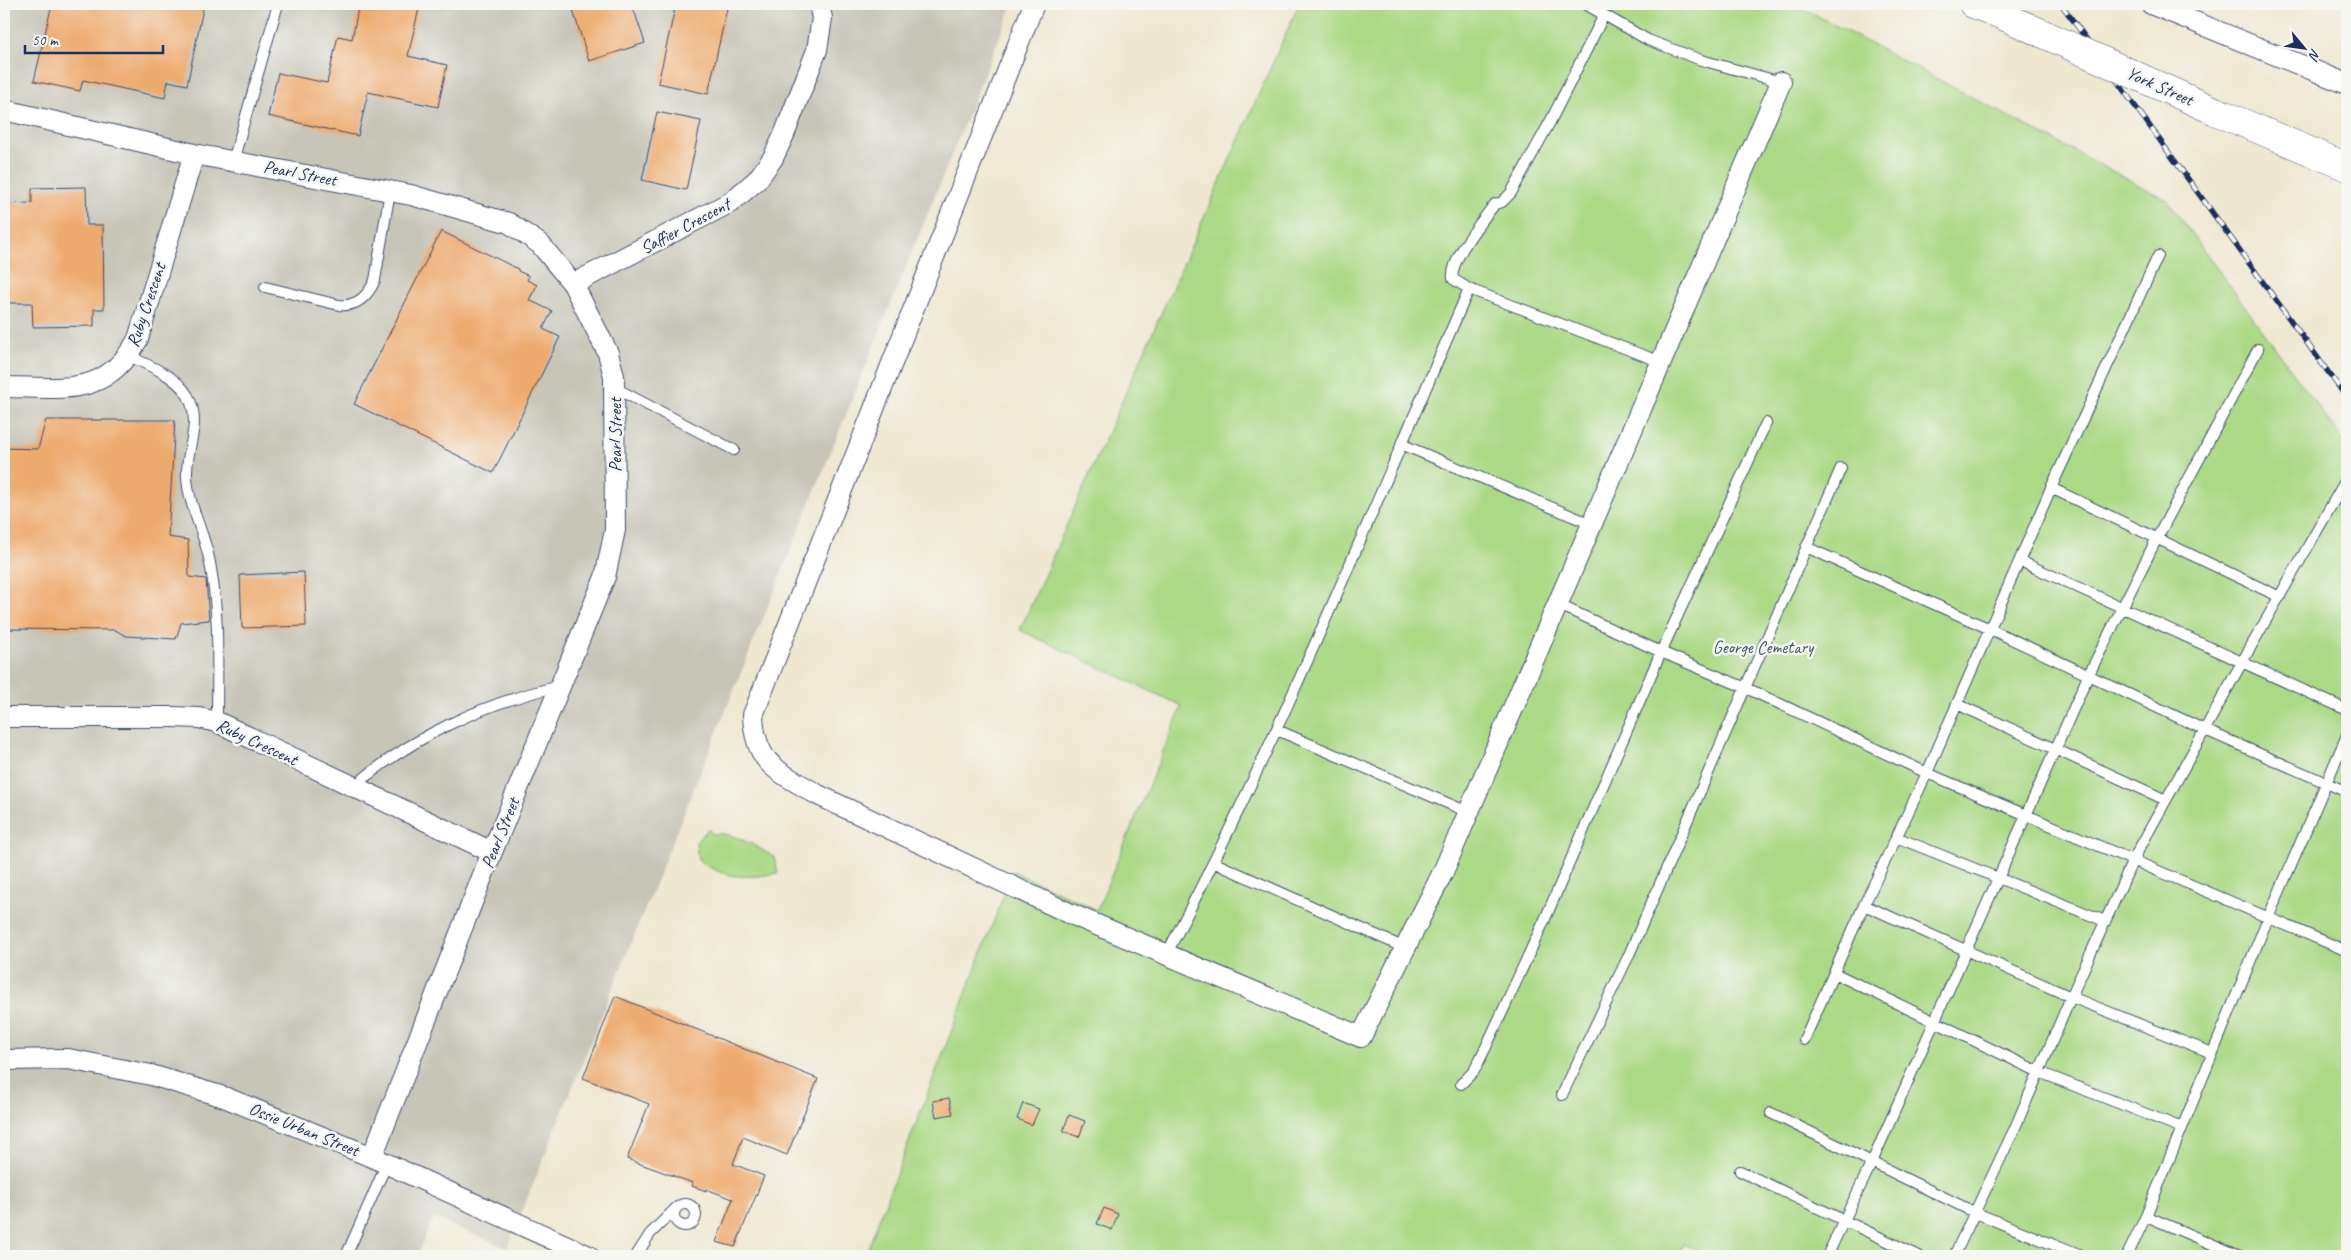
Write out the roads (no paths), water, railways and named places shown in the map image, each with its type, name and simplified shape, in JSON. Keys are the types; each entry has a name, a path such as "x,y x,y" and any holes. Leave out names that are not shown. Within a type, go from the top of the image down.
{"main road":[{"name":"York Street","path":"1973,4 2347,167"}],"street":[{"name":"Saffier Crescent","path":"573,284 731,202 757,180 772,158 784,135 817,50 822,18 819,4"},
{"path":"1034,4 753,715 754,734 763,758 783,774 818,795 1071,914 1361,1037 1442,872 1781,82"},
{"path":"2151,4 2347,84"},
{"name":"Pearl Street","path":"4,110 194,154 390,191 510,223 540,244 573,284 608,353 615,388 615,530 605,577 492,852 380,1160"},
{"name":"Ruby Crescent","path":"4,387 79,387 98,382 114,371 129,356 138,339 194,154"},
{"name":"Ruby Crescent","path":"4,716 173,717 199,718 217,722 492,852"},
{"name":"Ossie Urban Street","path":"4,1060 68,1059 151,1075 224,1096 380,1160 589,1256"}],"lane":[{"path":"233,161 278,4"},
{"path":"1585,4 1648,40 1701,60 1781,82"},
{"path":"1604,15 1550,122 1511,193 1502,202 1495,204 1481,221 1454,267 1453,280 1469,289 1661,362"},
{"path":"265,287 339,305 348,306 358,302 370,290 375,280 390,191"},
{"path":"1804,1040 1864,905 1927,773 2051,488 2158,256"},
{"path":"1166,955 1214,863 1277,730 1469,289"},
{"path":"1826,1256 1872,1162 2088,676 2157,538 2258,349"},
{"path":"129,356 161,371 179,385 191,402 195,424 189,452 187,478 192,502 210,561 216,604 217,722"},
{"path":"615,388 734,450"},
{"path":"1461,1084 1474,1071 1546,919 1661,652 1766,423"},
{"path":"1401,444 1591,524"},
{"path":"1562,1095 1628,957 1841,468"},
{"path":"1954,1256 1976,1213 2039,1072 2070,997 2133,860 2241,664 2347,478"},
{"path":"2051,488 2280,597"},
{"path":"1806,547 1990,629 2205,730 2347,792"},
{"path":"2020,561 2241,664 2347,710"},
{"path":"1556,604 1746,688 1927,773 2347,951"},
{"path":"353,787 376,767 416,741 505,699 562,685"},
{"path":"1957,704 2166,800"},
{"path":"1277,730 1468,812"},
{"path":"2127,1256 2146,1216 2268,918 2347,735"},
{"path":"1896,837 2105,921"},
{"path":"1214,863 1405,948"},
{"path":"1864,905 2070,997 2212,1053"},
{"path":"1834,973 1935,1020 2039,1072 2182,1128"},
{"path":"1770,1113 1976,1213 2081,1256"},
{"path":"346,1256 380,1160"},
{"path":"1740,1171 1918,1256"},
{"path":"636,1256 650,1234 676,1208"},
{"path":"2146,1216 2240,1256"}],"railway":[{"path":"2061,4 2347,398"}],"park label":[{"name":"George Cemetary","path":"1763,647"}]}
